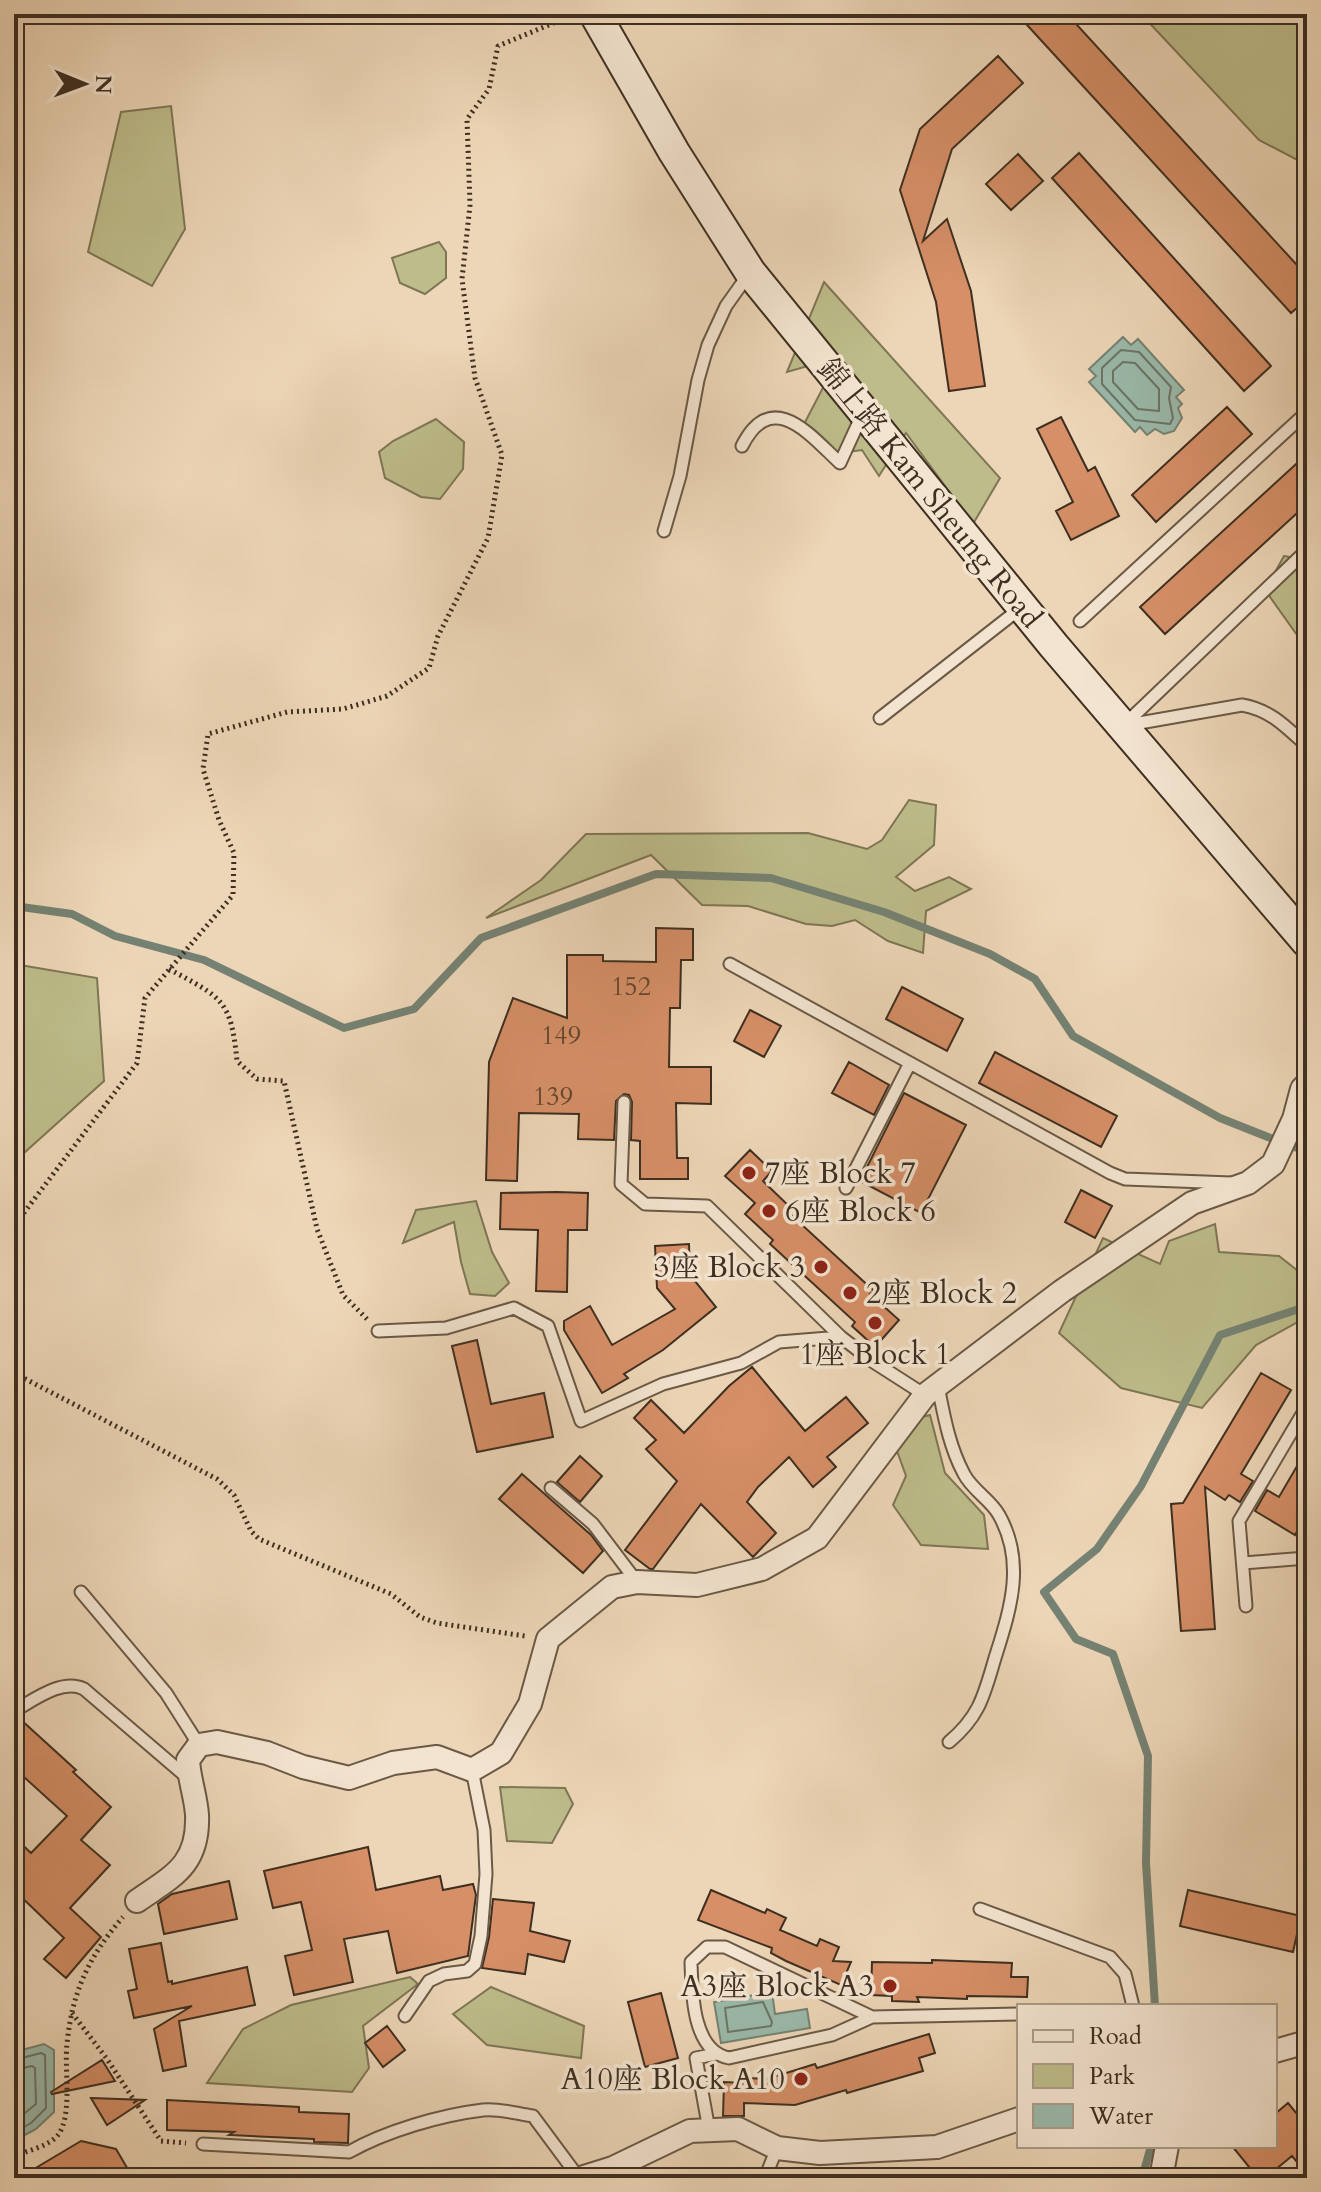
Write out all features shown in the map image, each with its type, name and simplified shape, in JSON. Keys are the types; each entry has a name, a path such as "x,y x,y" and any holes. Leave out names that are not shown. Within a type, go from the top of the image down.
{"main road":[{"name":"錦上路 Kam Sheung Road","path":"595,14 674,152 750,272 1022,607 1307,942"}],"street":[{"path":"137,1901 177,1874 196,1846 197,1813 188,1760 199,1745 217,1742 267,1753 303,1767 349,1778 393,1763 437,1757 472,1770 501,1753 530,1704 548,1639 612,1587 637,1582 697,1585 762,1569 817,1538 932,1390 1062,1291 1192,1203 1248,1183 1273,1164 1294,1119 1302,1089 1307,1084"},
{"path":"1277,2050 1307,2042"},
{"path":"580,2178 616,2173 690,2131 738,2129 777,2148 820,2153 937,2147 1017,2120"},
{"path":"1161,2178 1167,2148"}],"lane":[{"path":"664,531 680,476 698,380 708,345 726,306 750,272"},
{"path":"742,446 758,424 785,418 795,421 840,463 863,411"},
{"path":"1080,621 1307,412"},
{"path":"1123,726 1307,550"},
{"path":"880,718 1022,607"},
{"path":"1123,726 1242,705 1273,715 1307,746"},
{"path":"730,964 1110,1173 1125,1179 1248,1183"},
{"path":"846,1188 910,1063"},
{"path":"624,1102 621,1184 645,1204 707,1206 841,1337 872,1361 932,1390 959,1464 980,1495 998,1512 1014,1562 1013,1599 981,1705 970,1724 949,1742"},
{"path":"378,1331 446,1328 514,1308 548,1326 581,1421 663,1384 741,1363 779,1342 841,1337"},
{"path":"1246,1606 1239,1521 1307,1406"},
{"path":"551,1488 593,1524 637,1582"},
{"path":"1243,1563 1307,1558"},
{"path":"81,1592 166,1693 199,1745"},
{"path":"14,1711 65,1685 75,1685 84,1689 189,1779"},
{"path":"405,2016 429,1981 444,1974 467,1971 475,1964 481,1936 486,1874 484,1830 472,1770"},
{"path":"980,1909 1110,1957 1125,1974 1132,2004"},
{"path":"872,2017 725,1947 707,1947 691,1962 692,1998 705,2043 716,2054 729,2058 832,2035 872,2017 1017,2014"},
{"path":"709,2130 696,2058 716,2054"},
{"path":"203,2144 349,2152 367,2142 486,2109 533,2116 580,2178"},
{"path":"765,2178 777,2148"}],"path":[{"path":"14,1266 23,1214 137,1063 145,998 233,895 234,853 219,820 203,769 208,734 287,712 343,709 387,696 429,668 438,636 488,538 502,455 475,378 462,279 470,205 467,119 489,89 498,46 577,14"},
{"path":"169,969 216,995 233,1024 237,1061 257,1079 284,1081 317,1229 343,1295 378,1331"},
{"path":"14,1373 217,1479 234,1495 251,1531 275,1547 391,1594 420,1617 437,1623 548,1639"},
{"path":"14,2156 52,2141 61,2129 66,2099 67,2046 80,1982 104,1939 137,1901"},
{"path":"72,2013 107,2059 161,2141 203,2144"}],"green space":[{"path":"1141,14 1307,14 1307,165 1259,140"},
{"path":"171,106 185,229 152,286 88,252 121,112"},
{"path":"439,242 446,252 446,278 425,294 400,283 392,258"},
{"path":"824,282 1000,478 973,524 906,433 879,476 862,450 833,454 803,426 839,357 787,372"},
{"path":"436,419 464,442 463,469 440,499 421,497 385,478 379,452 393,441"},
{"path":"1284,556 1307,560 1307,625 1297,635 1265,590"},
{"path":"909,800 936,805 934,845 896,877 915,891 949,877 971,889 926,911 923,953 888,941 855,920 832,926 806,924 748,906 702,905 651,855 486,918 541,880 586,834 808,833 867,849 882,840"},
{"path":"14,964 97,978 104,1081 14,1162"},
{"path":"476,1201 492,1252 509,1283 495,1296 470,1294 454,1222 403,1243 416,1210"},
{"path":"1215,1224 1219,1252 1279,1256 1307,1278 1307,1317 1256,1345 1202,1408 1121,1388 1059,1333 1103,1238 1160,1264 1169,1241"},
{"path":"930,1415 945,1473 984,1515 988,1549 921,1545 893,1505 906,1476 888,1426"},
{"path":"500,1787 565,1788 573,1804 552,1843 507,1841"},
{"path":"410,1977 418,1984 363,2026 369,2068 352,2092 207,2083 243,2029 291,2005"},
{"path":"491,1987 584,2026 581,2058 487,2045 453,2014"}],"water":[{"path":"1123,337 1131,345 1138,339 1184,390 1176,397 1182,404 1178,408 1182,418 1174,431 1164,434 1155,429 1147,435 1140,427 1135,432 1089,382 1096,376 1089,369"},
{"path":"772,1992 775,2014 807,2009 810,2028 721,2043 714,2002"},
{"path":"44,2044 54,2050 54,2112 36,2129 14,2141 14,2052"}],"building":[{"path":"1017,14 1067,14 1307,276 1307,299 1291,313"},
{"path":"998,56 1023,83 952,149 923,241 947,219 971,291 985,386 949,391 936,302 900,190 920,129"},
{"path":"1079,153 1271,366 1244,391 1052,178"},
{"path":"1018,154 1043,181 1011,210 986,184"},
{"path":"1227,407 1252,434 1156,522 1132,495"},
{"path":"1061,417 1088,471 1095,467 1119,516 1071,540 1056,511 1073,502 1037,429"},
{"path":"1307,454 1307,504 1165,634 1140,607"},
{"path":"656,928 693,929 693,960 681,960 680,1008 670,1008 669,1067 711,1067 711,1104 676,1103 677,1158 688,1158 688,1179 640,1179 640,1141 631,1140 632,1102 629,1095 624,1094 616,1101 614,1140 578,1139 579,1114 519,1113 517,1181 486,1180 489,1062 513,998 567,1018 567,955 603,955 603,961 656,962"},
{"path":"902,987 963,1019 947,1051 886,1019"},
{"path":"750,1010 781,1026 764,1057 734,1041"},
{"path":"995,1052 1117,1116 1101,1147 979,1083"},
{"path":"849,1062 889,1085 874,1115 832,1093"},
{"path":"904,1093 966,1125 921,1213 860,1181"},
{"path":"750,1150 772,1171 763,1181 792,1209 789,1213 874,1291 870,1294 899,1320 875,1347 852,1326 855,1322 770,1244 773,1240 745,1214 755,1203 725,1176"},
{"path":"1081,1190 1112,1206 1095,1238 1065,1222"},
{"path":"501,1193 588,1193 587,1230 568,1230 567,1292 536,1291 538,1230 500,1229"},
{"path":"689,1244 690,1275 716,1307 663,1350 624,1374 628,1378 602,1393 564,1330 564,1321 590,1306 612,1345 675,1309 657,1288 655,1246"},
{"path":"477,1340 491,1404 544,1393 553,1437 477,1452 452,1346"},
{"path":"752,1367 805,1431 846,1397 868,1423 827,1457 836,1467 813,1487 789,1457 758,1487 747,1502 776,1533 753,1557 701,1504 650,1569 625,1550 677,1481 646,1449 656,1440 634,1418 651,1400 684,1433"},
{"path":"1261,1373 1291,1390 1241,1474 1253,1481 1240,1502 1229,1495 1225,1500 1205,1487 1215,1629 1181,1631 1171,1504 1183,1503"},
{"path":"1307,1449 1307,1513 1295,1535 1255,1511 1267,1490 1279,1497"},
{"path":"580,1456 602,1476 580,1502 557,1482"},
{"path":"522,1474 591,1535 603,1551 583,1573 499,1499"},
{"path":"19,1718 111,1807 81,1840 110,1865 70,1908 101,1937 66,1978 44,1959 64,1938 14,1890 14,1837 31,1853 67,1816 14,1768 14,1719"},
{"path":"368,1847 376,1890 440,1876 443,1890 473,1884 476,1895 468,1956 397,1973 388,1931 344,1939 353,1982 294,1995 285,1956 312,1950 301,1902 273,1908 264,1871"},
{"path":"229,1881 237,1919 164,1934 158,1904 172,1894"},
{"path":"711,1890 765,1913 767,1909 786,1918 780,1930 817,1946 820,1939 839,1947 833,1961 851,1962 841,1985 771,1953 772,1948 698,1920"},
{"path":"1188,1890 1301,1916 1293,1952 1180,1926"},
{"path":"493,1899 534,1903 530,1931 570,1941 564,1962 528,1954 525,1974 482,1968"},
{"path":"161,1943 168,1982 172,1981 172,1984 247,1967 255,2005 179,2021 186,2066 163,2071 154,2029 192,2006 134,2018 128,1991 137,1989 129,1949"},
{"path":"932,1960 1012,1963 1011,1977 1028,1977 1027,1997 917,1997 919,2002 892,2001 892,1996 871,1995 872,1962 932,1963"},
{"path":"661,1993 678,2058 645,2067 628,2002"},
{"path":"387,2026 405,2050 383,2067 365,2043"},
{"path":"929,2034 935,2053 919,2058 923,2071 795,2105 744,2103 744,2116 723,2116 724,2082 745,2083 745,2078 767,2079 815,2064 817,2068"},
{"path":"102,2060 115,2081 52,2094 51,2092"},
{"path":"91,2098 145,2100 107,2125"},
{"path":"167,2100 299,2107 299,2112 349,2114 348,2143 229,2135 234,2132 167,2130"},
{"path":"1288,2103 1307,2126 1307,2174 1292,2156 1265,2178 1258,2178 1234,2148 1277,2148 1277,2112"},
{"path":"81,2141 116,2149 133,2178 19,2178"}],"waterway":[{"path":"14,906 72,914 115,936 204,960 344,1028 414,1009 481,938 656,874 771,878 884,912 990,954 1035,979 1073,1036 1220,1118 1293,1147 1307,1149"},
{"path":"1155,2004 1146,1863 1148,1756 1113,1654 1076,1639 1044,1592 1097,1549 1141,1486 1220,1335 1299,1309 1307,1301"},
{"path":"1142,2178 1150,2148"}],"place":[{"name":"7座 Block 7","path":"749,1173"},
{"name":"6座 Block 6","path":"769,1211"},
{"name":"3座 Block 3","path":"821,1267"},
{"name":"2座 Block 2","path":"850,1293"},
{"name":"1座 Block 1","path":"875,1323"},
{"name":"A3座 Block A3","path":"890,1986"},
{"name":"A10座 Block A10","path":"801,2079"}]}
